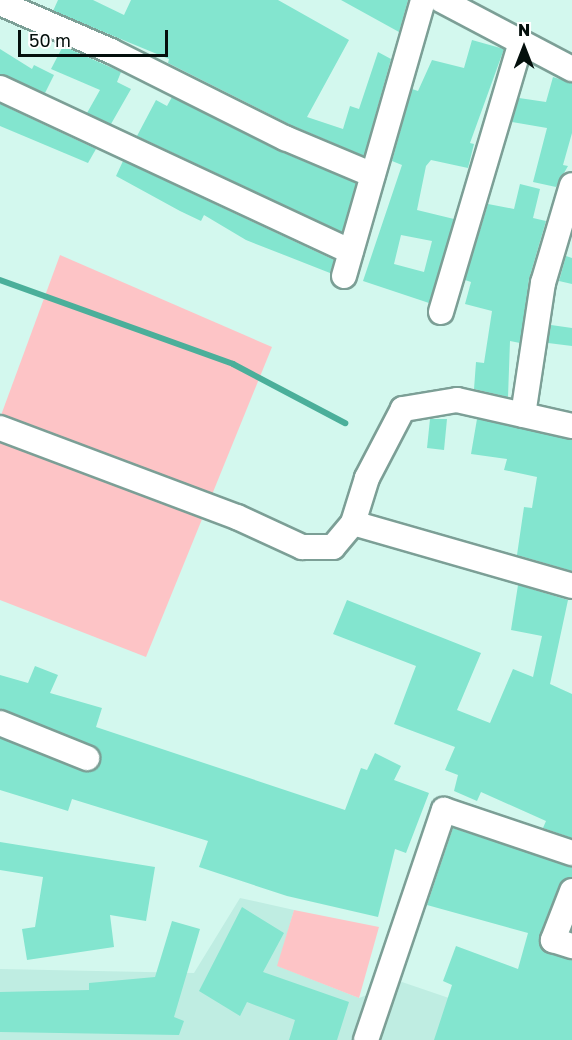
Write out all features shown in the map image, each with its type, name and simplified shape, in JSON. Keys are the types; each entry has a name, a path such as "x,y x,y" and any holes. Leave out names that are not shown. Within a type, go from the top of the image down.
{"street":[{"path":"344,276 423,0"},
{"path":"441,0 520,45 572,69"},
{"path":"0,3 111,51 285,138 373,175"},
{"path":"441,312 520,45"},
{"path":"0,88 351,252"},
{"path":"523,415 543,283 572,185"},
{"path":"0,428 237,517 302,547 333,547 353,523 367,478 403,409 457,400 572,426"},
{"path":"353,523 572,586"},
{"path":"0,723 87,758"},
{"path":"366,1040 444,810 572,853"},
{"path":"572,891 553,940 572,946"}],"shaded area":[{"path":"60,255 272,347 146,657 0,600 0,418"},
{"path":"240,898 294,910 278,966 359,998 402,982 572,1040 0,1040 0,969 194,973"},
{"path":"294,910 379,927 359,998 277,966"}],"building":[{"path":"58,0 93,0 124,15 131,0 278,0 349,40 307,117 343,129 350,106 359,109 378,52 391,59 364,156 291,125 168,63 169,59 53,11"},
{"path":"341,0 408,0 399,32"},
{"path":"472,40 504,49 470,143 474,144 468,168 431,160 426,166 417,210 454,219 429,303 363,281 402,165 392,161 412,89 418,91 432,60 464,68","holes":["401,235 432,241 424,272 394,264"]},
{"path":"63,46 121,72 117,82 131,89 111,124 87,113 100,90 51,69"},
{"path":"0,49 32,69 34,65 54,75 45,93 0,74"},
{"path":"553,77 572,83 572,133 563,165 568,166 556,187 533,182 547,128 512,122 519,98 546,102"},
{"path":"172,97 279,151 356,183 342,232 137,136 156,100 167,106"},
{"path":"0,104 96,149 88,163 0,126"},
{"path":"123,161 334,260 330,273 246,240 204,215 201,221 180,211 116,176"},
{"path":"520,184 540,189 533,218 546,221 529,279 520,343 510,341 508,397 474,389 476,362 484,363 492,311 465,304 471,282 465,280 488,204 514,209"},
{"path":"566,256 572,258 572,284 559,281"},
{"path":"551,325 572,328 572,346 548,343"},
{"path":"430,419 447,419 444,450 427,448"},
{"path":"477,419 572,440 572,571 517,555 524,507 532,508 537,477 504,470 507,459 471,454"},
{"path":"518,585 568,600 550,684 572,694 572,838 543,828 546,821 481,792 477,801 454,791 458,775 445,770 455,747 394,724 416,666 333,634 347,600 481,653 457,710 490,723 513,669 533,677 542,636 511,630"},
{"path":"35,666 58,675 50,693 102,708 96,727 345,810 361,768 367,770 375,753 401,766 394,780 429,793 406,853 395,849 378,917 287,896 199,867 208,841 72,799 68,811 0,790 0,738 82,771 95,770 100,763 99,750 92,745 0,709 0,675 28,683"},
{"path":"453,828 572,867 572,877 559,886 539,942 548,953 572,960 572,1040 434,1040 452,985 443,981 456,946 518,969 528,933 427,905"},
{"path":"0,842 155,867 146,921 110,915 114,947 27,960 22,929 35,927 43,877 0,870"},
{"path":"242,907 284,933 263,972 349,1002 337,1040 289,1040 295,1020 247,1002 240,1016 199,991"},
{"path":"172,921 200,929 174,1017 184,1021 179,1035 0,1032 0,992 89,990 89,983 155,977"}],"waterway":[{"path":"0,280 233,364 345,423"}]}
